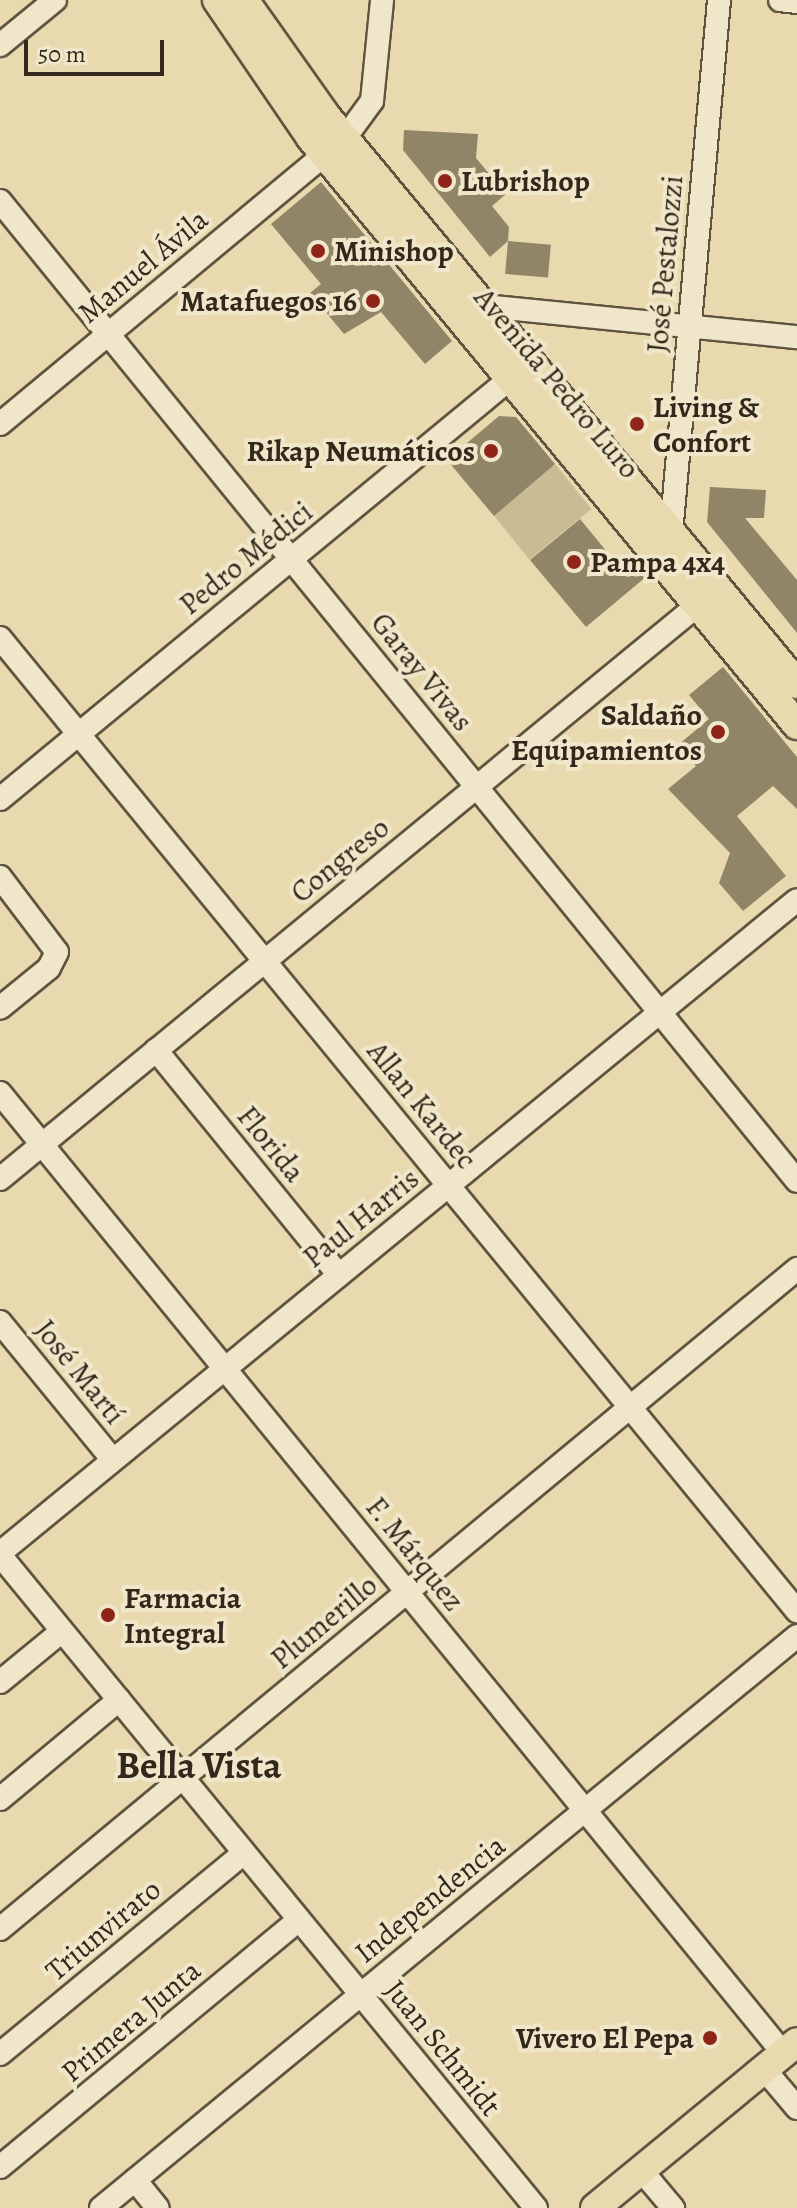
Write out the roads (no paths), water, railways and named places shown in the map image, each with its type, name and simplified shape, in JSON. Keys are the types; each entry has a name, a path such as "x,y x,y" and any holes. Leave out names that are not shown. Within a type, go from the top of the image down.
{"main road":[{"name":"Avenida Pedro Luro","path":"217,0 334,147 446,302 520,371 671,533 708,597 797,725"},
{"name":"Avenida Pedro Luro","path":"244,0 334,147 483,306 509,319 520,371 708,597 794,678"},
{"path":"595,2208 781,2055"}],"street":[{"path":"0,45 55,0"},
{"name":"Manuel Ávila","path":"0,424 334,147 372,101 382,0"},
{"name":"José Pestalozzi","path":"671,533 719,0"},
{"path":"780,0 797,2"},
{"name":"Garay Vivas","path":"0,201 797,1181"},
{"path":"446,302 483,306"},
{"path":"509,319 690,326 797,337"},
{"name":"Pedro Médici","path":"0,799 520,371"},
{"name":"Congreso","path":"0,1179 708,597"},
{"name":"Allan Kardec","path":"0,638 797,1611"},
{"path":"0,877 57,955 0,1008"},
{"name":"Paul Harris","path":"0,1554 797,900"},
{"name":"Florida","path":"156,1050 339,1275"},
{"name":"F. Márquez","path":"0,1093 781,2055 797,2108"},
{"name":"Plumerillo","path":"0,1929 797,1269"},
{"name":"José Martí","path":"0,1322 113,1460"},
{"name":"Juan Schmidt","path":"0,1554 536,2208"},
{"path":"0,1682 62,1631"},
{"name":"Independencia","path":"101,2208 797,1636"},
{"path":"0,1799 119,1700"},
{"name":"Triunvirato","path":"0,2054 244,1853"},
{"name":"Primera Junta","path":"0,2167 299,1920"},
{"path":"641,2170 673,2208"},
{"path":"135,2180 158,2208"}],"place":[{"name":"Lubrishop","path":"445,181"},
{"name":"Minishop","path":"318,251"},
{"name":"Matafuegos 16","path":"373,301"},
{"name":"Living & Confort","path":"637,424"},
{"name":"Rikap Neumáticos","path":"491,451"},
{"name":"Pampa 4x4","path":"574,562"},
{"name":"Saldaño Equipamientos","path":"718,732"},
{"name":"Farmacia Integral","path":"108,1615"},
{"name":"Vivero El Pepa","path":"710,2038"}],"district":[{"name":"Bella Vista","path":"199,1766"}]}
